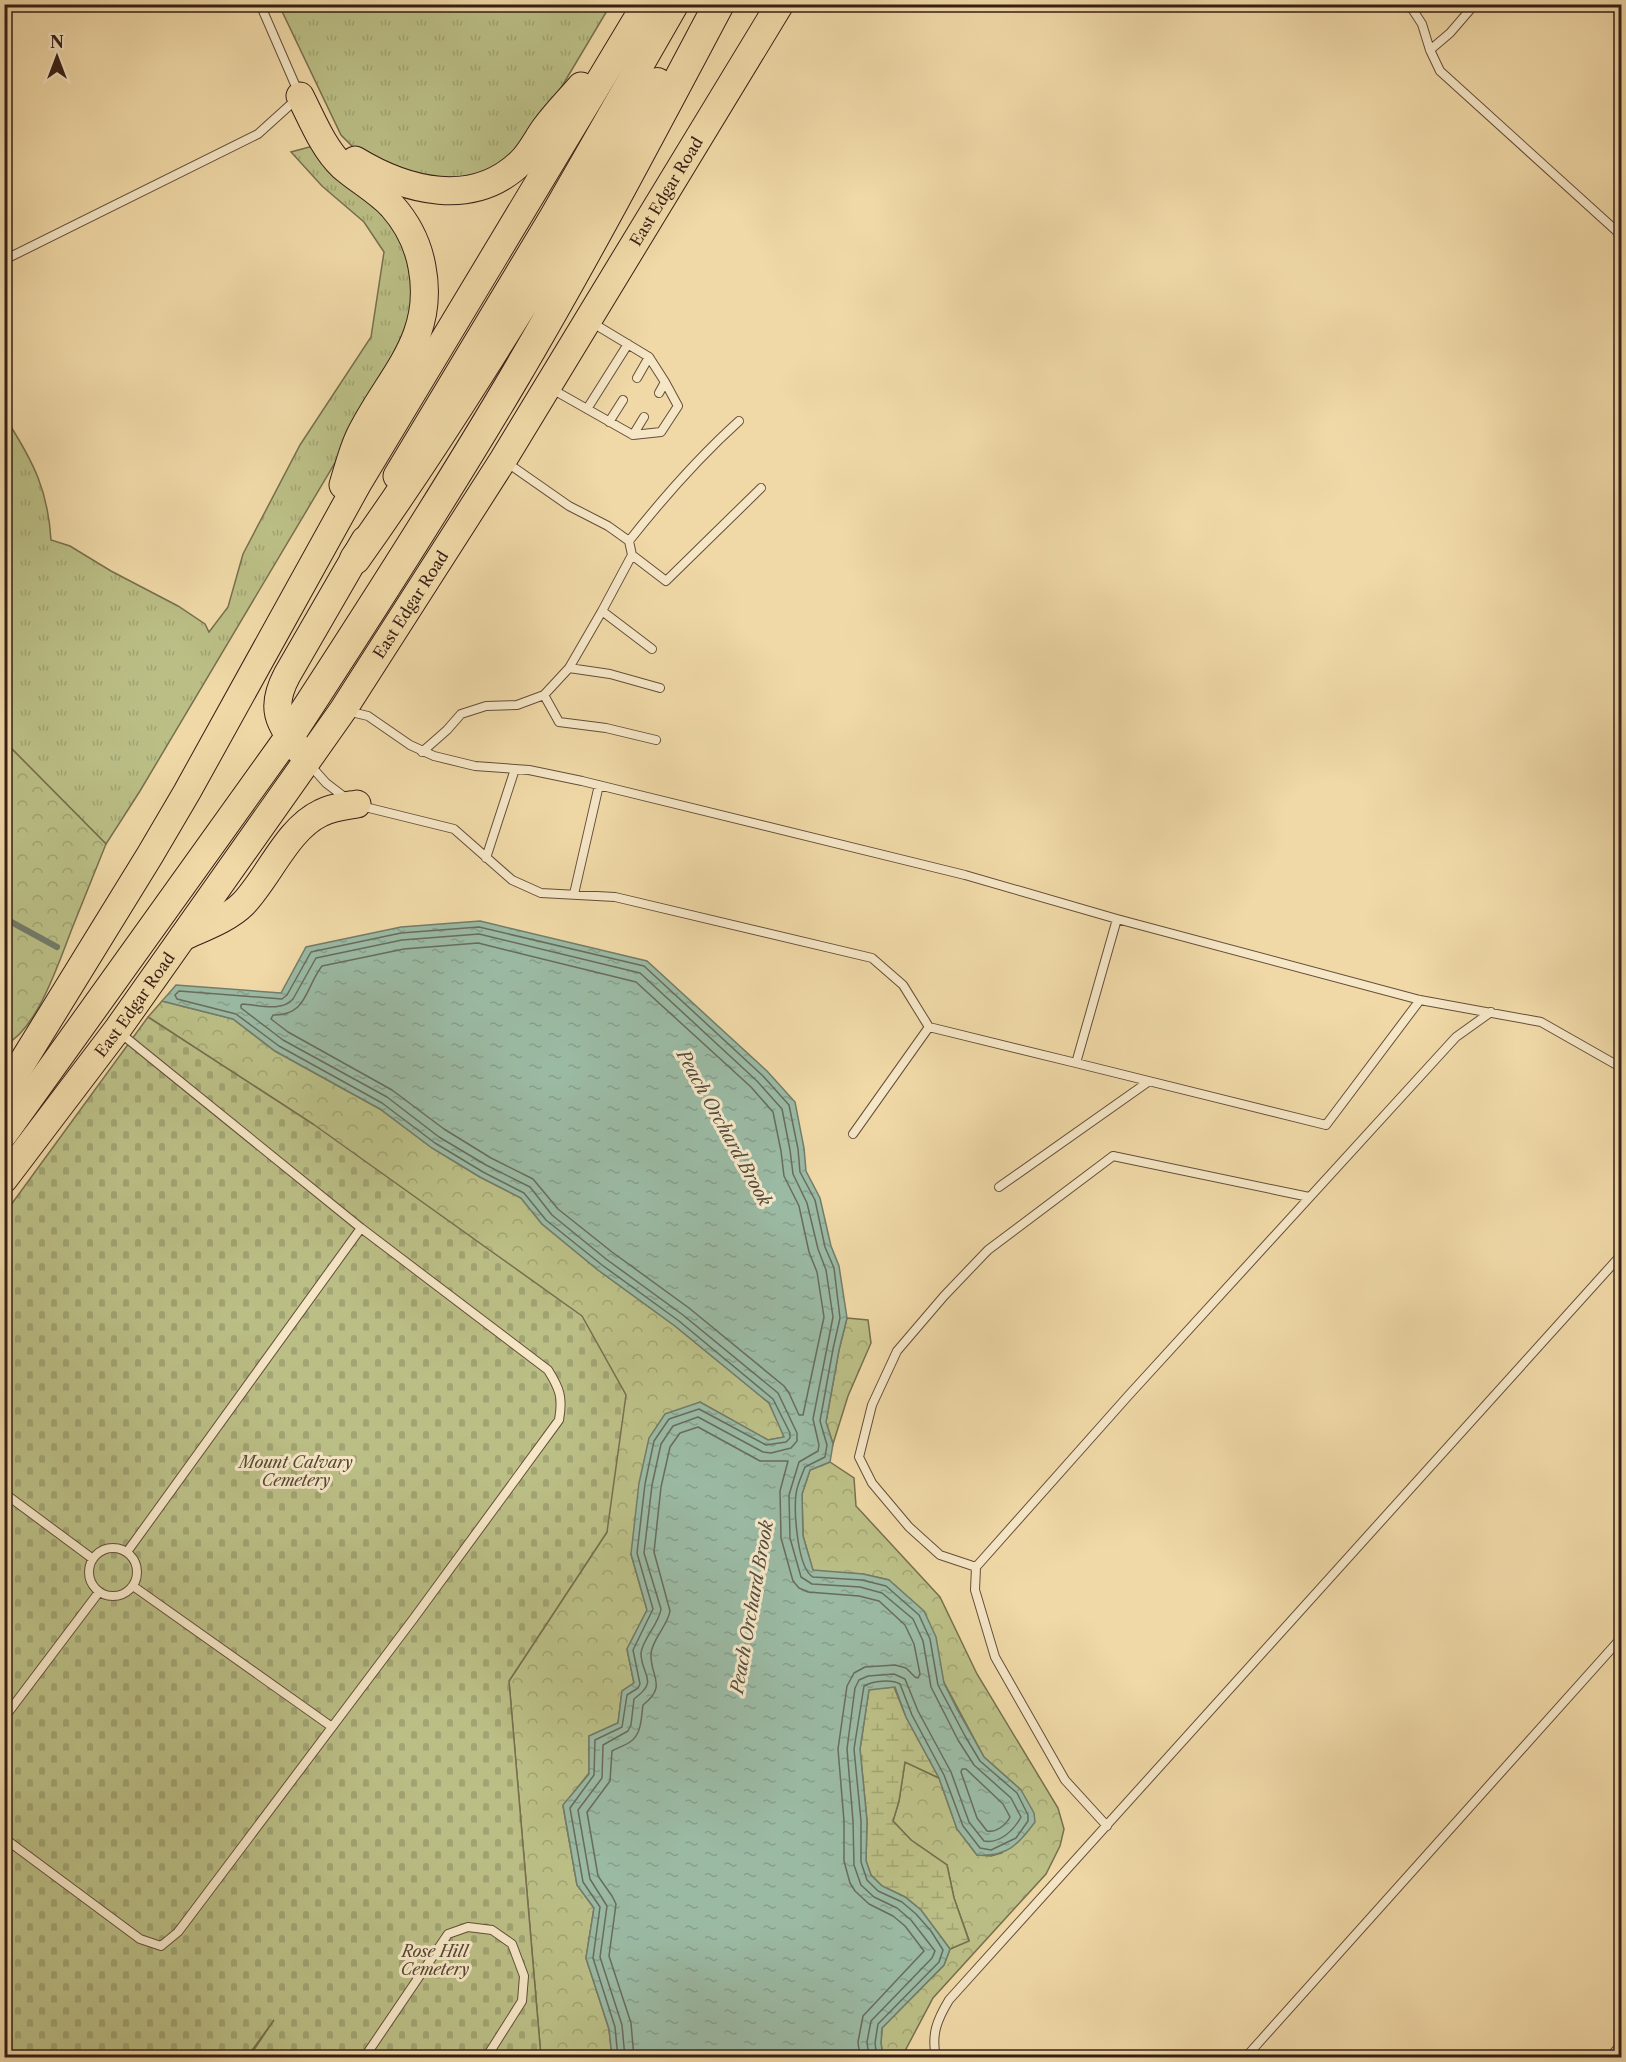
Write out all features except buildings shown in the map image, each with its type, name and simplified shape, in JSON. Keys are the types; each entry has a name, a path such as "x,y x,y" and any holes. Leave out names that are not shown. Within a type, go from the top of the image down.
{"highway":[{"path":"307,762 279,720 278,696 282,685 355,559 417,442 553,217 675,4"},
{"path":"355,559 408,485 475,380 667,65 718,4"},
{"path":"4,1134 289,736 327,706 427,522 515,376 612,204 718,4"},
{"name":"East Edgar Road","path":"4,1179 117,1030 179,939 307,762 327,706 503,460 780,4"},
{"path":"300,96 345,154 370,169 418,188 449,191 474,188 500,177 519,163 545,128 643,10"},
{"path":"4,1092 108,927 187,792 321,546 433,356 643,10"},
{"path":"300,96 324,143 341,165 391,206 406,226 420,254 425,293 423,319 419,330 359,438 321,546"},
{"path":"179,939 223,918 242,905 296,834 311,819 332,808 357,804"}],"lane":[{"path":"4,260 258,134 300,96 260,4"},
{"path":"1409,4 1422,24 1430,50 1440,71 1622,236"},
{"path":"1430,50 1450,33 1475,4"},
{"path":"547,386 633,435 661,432 678,406 649,357 588,320"},
{"path":"587,410 628,344"},
{"path":"637,378 649,357"},
{"path":"659,393 665,382"},
{"path":"609,422 623,400"},
{"path":"633,435 644,417"},
{"path":"629,541 663,498 708,449 739,421"},
{"path":"503,460 569,506 608,526 629,541 632,555 666,581 761,488"},
{"path":"422,752 461,714 486,706 517,705 544,695 569,668 632,555"},
{"path":"602,610 652,648"},
{"path":"569,668 610,674 660,688"},
{"path":"544,695 559,722 606,728 656,740"},
{"path":"327,706 368,716 422,752 475,766 529,770 599,785 965,875 1116,919 1420,1000 1541,1022 1622,1068"},
{"path":"307,762 335,791 357,804 454,829 512,880 541,893 615,897 872,958 903,985 929,1028 1326,1125 1420,1000"},
{"path":"486,858 515,769"},
{"path":"574,894 599,785"},
{"path":"1076,1063 1116,919"},
{"path":"1107,1826 1065,1780 995,1657 975,1590 976,1567 1128,1396 1456,1036 1491,1012"},
{"path":"853,1134 929,1028"},
{"path":"4,1838 140,1939 161,1946 178,1932 559,1420 562,1403 558,1385 548,1370 361,1228 117,1030"},
{"path":"999,1187 1148,1082"},
{"path":"976,1567 940,1555 909,1527 872,1483 859,1457 872,1405 897,1351 944,1296 988,1250 1113,1155 1309,1197"},
{"path":"127,1552 361,1228"},
{"path":"936,2058 933,2043 938,2018 949,2000 1622,1254"},
{"path":"4,1493 93,1559"},
{"path":"108,1549 127,1552 137,1567 137,1577 133,1586 118,1596 108,1596 99,1592 89,1577 89,1567 93,1559 100,1552 108,1549"},
{"path":"133,1586 332,1727"},
{"path":"4,1718 99,1592"},
{"path":"1245,2058 1622,1637"},
{"path":"364,2058 448,1934 468,1927 492,1930 512,1944 524,1976 522,2001 486,2058"},
{"path":"1609,2058 1622,2044"}],"green space":[{"path":"611,4 530,140 502,164 464,179 428,180 354,148 341,135 279,5"},
{"path":"324,143 420,254 408,340 140,791 106,844 10,747 5,727 4,420 8,422 17,437 38,478 47,507 51,540 70,546 111,571 178,606 205,624 209,632 228,607 243,554 300,445 371,337 384,252 364,222 322,186 291,152"},
{"path":"4,727 10,747 106,844 38,1009 17,1037 5,1045"},
{"path":"162,1001 233,1019 275,1051 380,1109 432,1148 521,1198 542,1224 598,1270 675,1326 769,1403 785,1437 768,1440 700,1402 631,1554 647,1610 627,1649 634,1683 622,1691 618,1723 589,1736 589,1773 563,1806 577,1885 594,1908 586,1958 609,2029 612,2057 541,2057 509,1681 607,1532 313,1124 148,1017"},
{"name":"Mount Calvary Cemetery","path":"148,1017 313,1124 582,1316 626,1395 607,1532 509,1681 541,2057 249,2057 274,2020 247,2057 5,2058 5,1213"},
{"path":"847,1318 868,1320 871,1343 848,1396 833,1444 826,1422"},
{"path":"830,1462 854,1478 856,1506 940,1597 977,1674 1058,1808 1064,1829 1060,1846 1046,1874 933,1998 906,2049 910,2057 883,2057 882,2028 944,1965 950,1949 969,1940 954,1898 947,1865 911,1840 893,1821 899,1801 905,1762 939,1778 957,1829 977,1855 991,1856 1002,1853 1021,1790 984,1757 889,1580 863,1574 813,1571 803,1536 802,1494 810,1470"},
{"path":"894,1687 906,1717 939,1778 905,1762 899,1801 893,1821 911,1840 947,1865 954,1898 969,1941 950,1949 921,1910 905,1897 882,1886 871,1875 866,1861 867,1821 860,1749 869,1689"}],"water":[{"name":"Peach Orchard Brook","path":"480,921 647,961 767,1071 795,1102 806,1171 820,1198 831,1246 839,1266 847,1318 826,1422 833,1444 830,1462 810,1470 802,1494 803,1536 813,1570 863,1574 889,1580 924,1611 936,1637 944,1683 957,1709 984,1757 1021,1790 1034,1813 1035,1822 1017,1843 1004,1852 977,1855 957,1829 939,1778 906,1717 895,1687 869,1690 860,1749 867,1821 866,1861 871,1875 882,1886 905,1897 921,1910 950,1949 944,1965 882,2028 883,2057 612,2057 609,2029 586,1958 594,1908 577,1885 563,1805 589,1774 589,1736 618,1723 622,1691 634,1683 627,1649 647,1610 631,1554 639,1483 649,1438 665,1414 700,1402 768,1440 784,1437 769,1403 675,1326 598,1270 542,1224 521,1198 432,1148 380,1109 275,1051 233,1019 162,1001 176,985 281,993 306,947 401,927"}],"waterway":[{"path":"4,918 57,947"}],"park label":[{"name":"Rose Hill Cemetery","path":"435,1960"}]}
